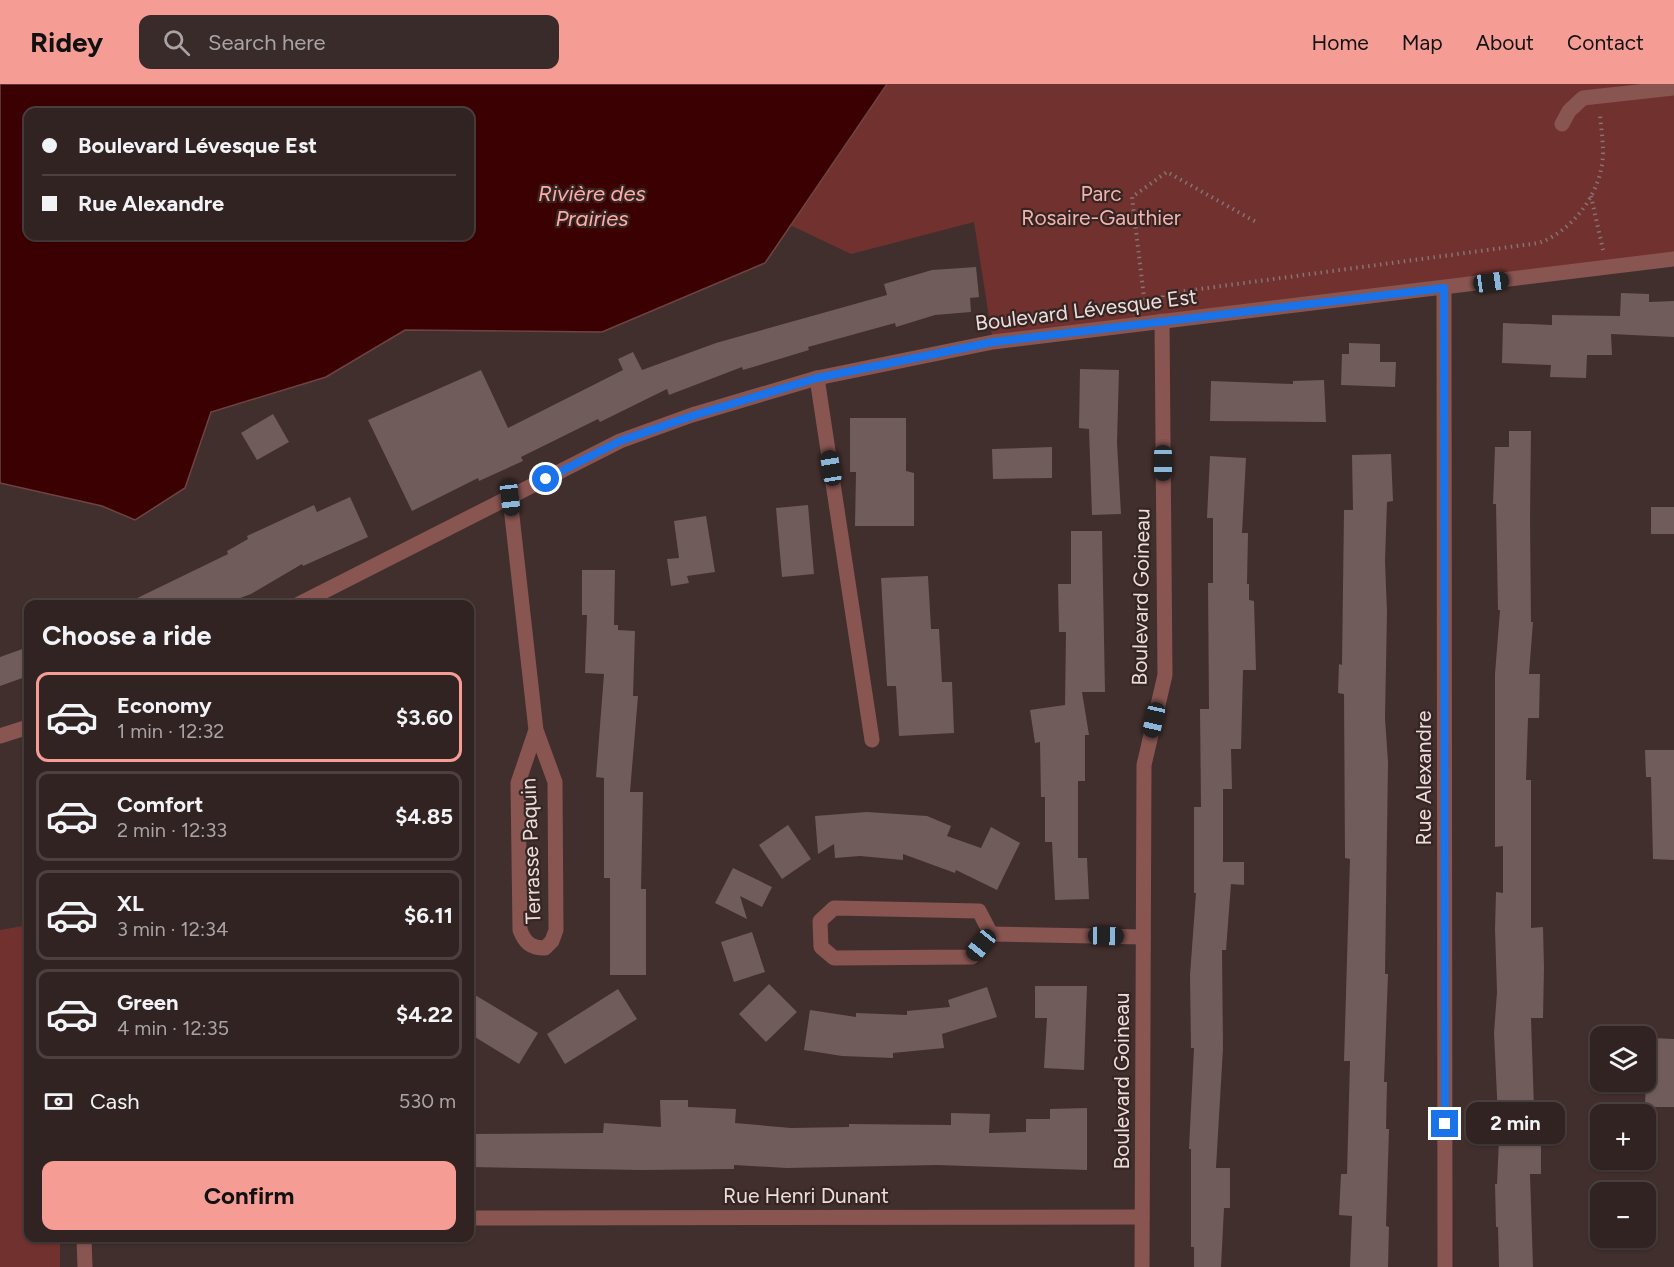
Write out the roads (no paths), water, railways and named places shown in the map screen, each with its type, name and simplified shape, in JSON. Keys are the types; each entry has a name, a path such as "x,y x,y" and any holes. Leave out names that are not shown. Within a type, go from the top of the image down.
{"street":[{"path":"1562,124 1569,111 1583,98 1674,88"},
{"name":"Boulevard Lévesque Est","path":"307,600 620,441 692,416 817,378 993,342 1674,259"},
{"name":"Rue Alexandre","path":"1444,288 1445,1267"},
{"name":"Boulevard Goineau","path":"1142,1267 1144,765 1165,675 1155,322"},
{"path":"817,378 873,740"},
{"name":"Terrasse Paquin","path":"510,498 536,730 555,782 556,930 552,941 545,948 534,948 524,941 520,930 518,783 536,730"},
{"path":"0,736 24,728"},
{"path":"834,908 979,911 991,934 972,957 834,958 821,947 820,921 834,908"},
{"path":"991,934 1143,937"},
{"name":"Rue Henri Dunant","path":"474,1218 1142,1217"},
{"path":"84,1242 84,1267"}],"water":[{"name":"Rivière des Prairies","path":"0,84 887,84 765,263 602,332 405,330 326,377 211,412 185,488 135,520 102,506 0,483"}],"park label":[{"name":"Parc Rosaire-Gauthier","path":"1101,206"}]}
